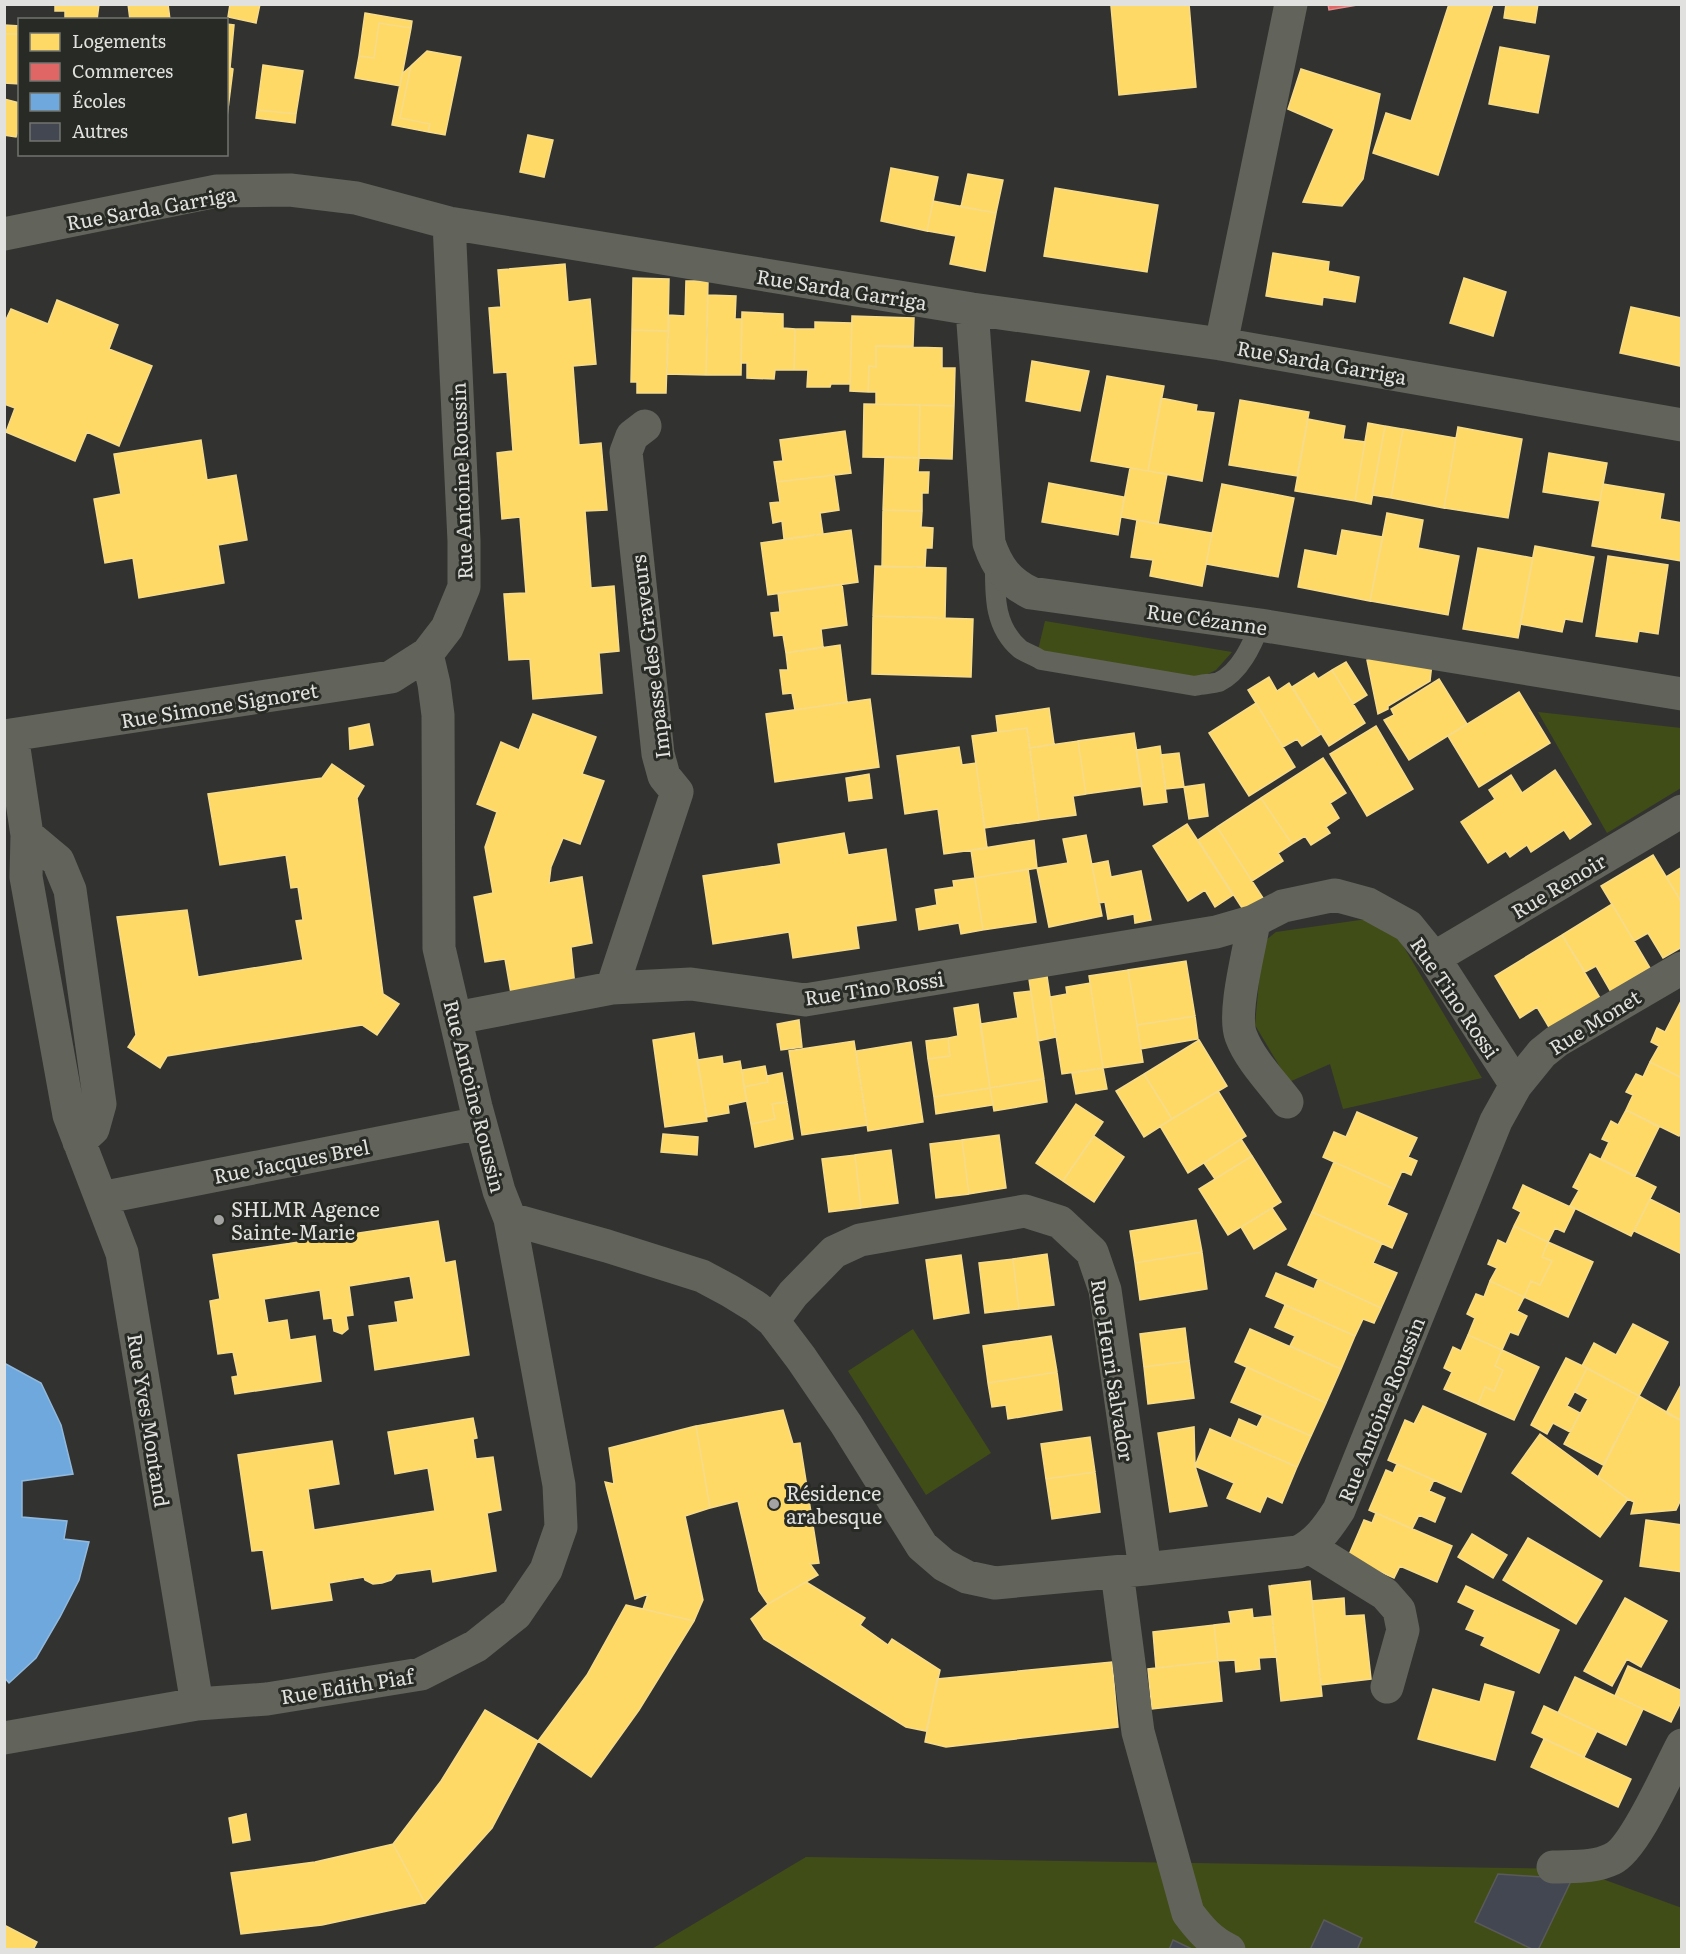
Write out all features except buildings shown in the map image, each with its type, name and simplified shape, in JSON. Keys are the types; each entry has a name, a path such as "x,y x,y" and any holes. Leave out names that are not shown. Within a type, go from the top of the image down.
{"street":[{"path":"1221,344 1291,4"},
{"name":"Rue Sarda Garriga","path":"4,234 217,191 290,190 356,198 448,223 972,309 1221,344 1682,425"},
{"name":"Rue Antoine Roussin","path":"448,223 464,541 464,587 447,628 427,654 438,715 439,948 480,1123 499,1191 510,1219 702,1276 730,1291 773,1321 846,1424 922,1546 944,1564 967,1577 995,1582 1131,1571 1298,1552 1309,1547 1339,1510 1496,1120 1516,1085"},
{"name":"Rue Cézanne","path":"972,309 989,543 995,561 1016,586 1031,594 1260,625 1682,694"},
{"name":"Impasse des Graveurs","path":"612,988 677,792 664,776 658,754 626,452 632,436 645,426"},
{"name":"Rue Simone Signoret","path":"8,736 391,677 427,654"},
{"name":"Rue Yves Montand","path":"8,736 27,835 26,877 69,1115 122,1253 197,1704"},
{"name":"Rue Renoir","path":"1434,958 1682,811"},
{"name":"Rue Tino Rossi","path":"456,1018 612,988 691,984 805,999 1216,932 1254,921 1283,906 1335,896 1368,904 1408,926 1434,958 1516,1085"},
{"path":"1254,921 1238,1014 1240,1035 1248,1050 1287,1102"},
{"name":"Rue Monet","path":"1516,1085 1529,1067 1557,1041 1682,968"},
{"name":"Rue Jacques Brel","path":"101,1198 480,1123"},
{"name":"Rue Henri Salvador","path":"773,1321 793,1294 834,1252 860,1239 1025,1211 1060,1222 1092,1252 1105,1290 1131,1571"},
{"name":"Rue Edith Piaf","path":"4,1738 197,1704 267,1699 422,1674 476,1646 516,1614 546,1570 561,1527 559,1485 510,1219"},
{"path":"1309,1547 1385,1594 1399,1610 1403,1630 1386,1687"},
{"path":"1131,1571 1138,1732 1188,1913 1202,1931 1218,1945 1230,1950"},
{"path":"1552,1868 1596,1865 1614,1859 1622,1852 1629,1845 1682,1745"}],"lane":[{"path":"995,561 994,602 1003,628 1020,648 1041,660 1195,686 1219,681 1238,666 1251,648 1260,625"}],"green space":[{"path":"1045,621 1232,652 1216,670 1197,679 1038,650"},
{"path":"1538,712 1681,728 1681,788 1607,833"},
{"path":"1367,919 1396,934 1482,1078 1343,1109 1330,1064 1289,1082 1255,1025 1262,950 1266,940 1276,932"},
{"path":"913,1329 991,1453 926,1495 848,1371"},
{"path":"806,1857 1575,1869 1682,1908 1681,1950 650,1950"}],"place":[{"name":"SHLMR Agence Sainte-Marie","path":"219,1220"},
{"name":"Résidence arabesque","path":"774,1504"}]}
